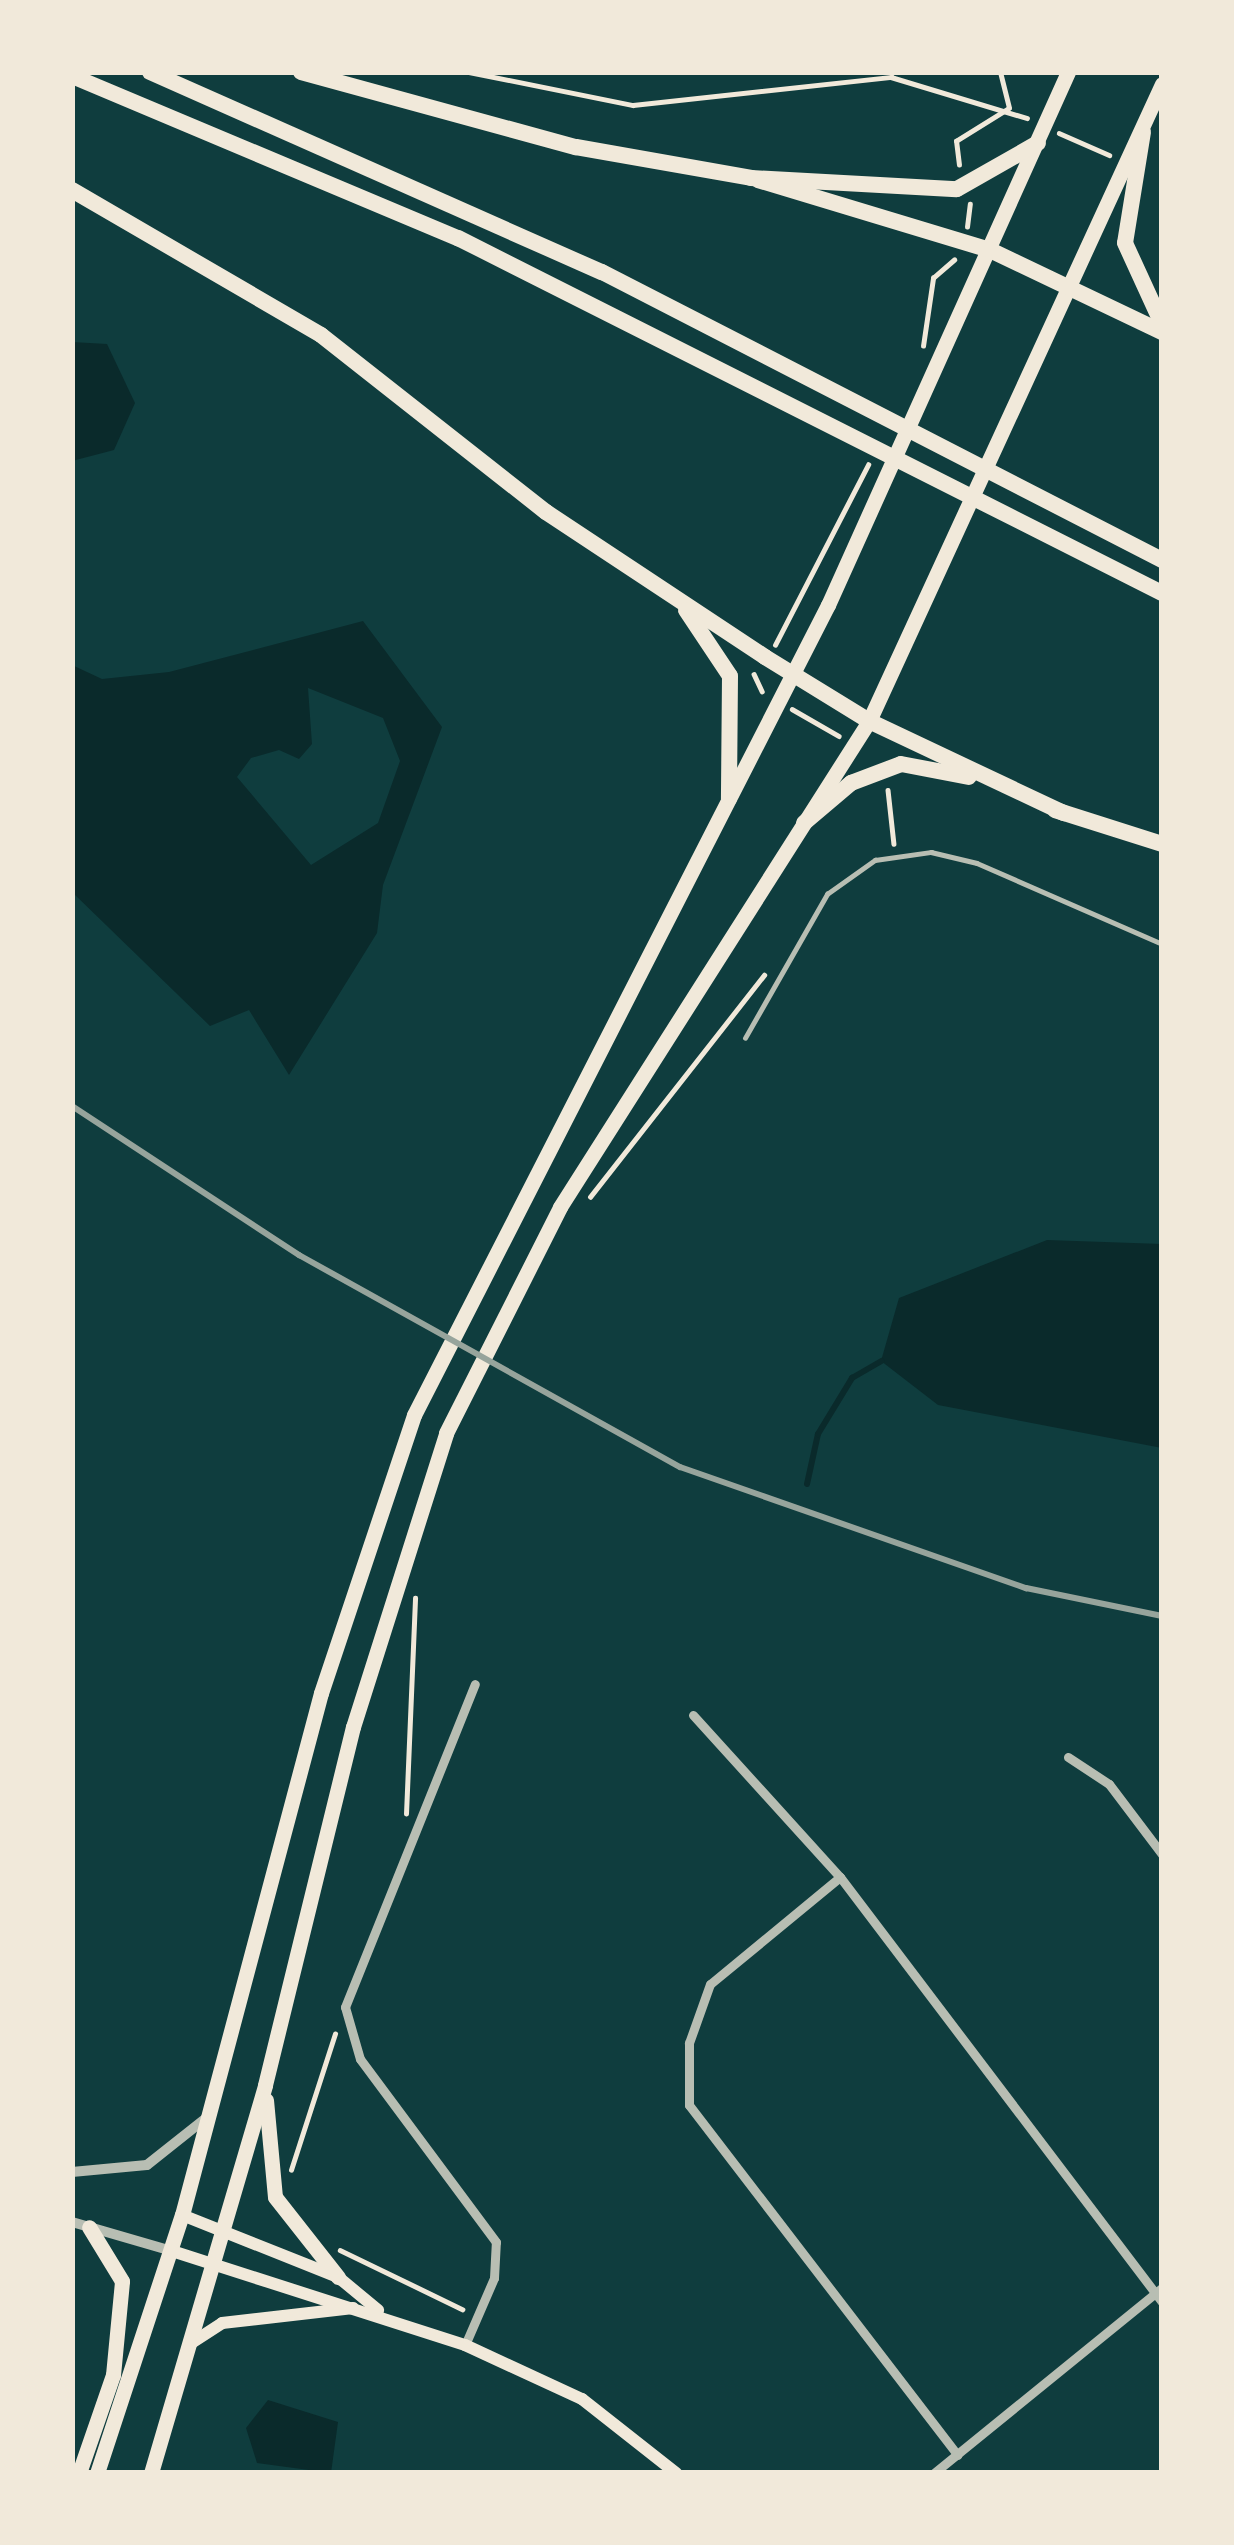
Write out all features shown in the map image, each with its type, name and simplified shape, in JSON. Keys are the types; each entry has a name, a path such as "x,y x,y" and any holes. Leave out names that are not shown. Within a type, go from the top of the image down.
{"highway":[{"path":"150,72 466,207 1162,560"},
{"path":"302,72 576,147 751,178 991,250 1162,328"},
{"path":"97,2473 172,2251 213,2109 321,1693 414,1415 467,1300 793,674 919,408 1068,72"},
{"path":"72,76 458,238 1162,593"},
{"path":"151,2473 265,2086 353,1726 446,1432 499,1317 869,722 995,462 1162,84"},
{"path":"1143,132 1125,243 1162,328"},
{"path":"751,178 964,187 1038,143"},
{"path":"72,190 321,335 683,605 765,657 869,722 1064,813"},
{"path":"683,605 730,676 738,719 729,799"},
{"path":"804,824 880,770 928,765 1162,844"},
{"path":"265,2086 275,2197 338,2277"},
{"path":"79,2473 113,2375 122,2282 89,2228"}],"main road":[{"path":"182,2215 225,2228 338,2277 379,2311"},
{"path":"172,2251 379,2311 465,2345 582,2399 676,2473"},
{"path":"193,2342 221,2323 360,2307"}],"street":[{"path":"465,2345 494,2278 496,2242 360,2060 345,2007 475,1684"},
{"path":"693,1715 840,1877 1160,2295 934,2473"},
{"path":"1068,1757 1109,1784 1162,1854"},
{"path":"840,1877 710,1984 689,2043 688,2105 958,2455"},
{"path":"72,2172 147,2165 213,2109"},
{"path":"72,2222 172,2251"}],"lane":[{"path":"745,1038 827,894 875,860 931,852 977,863 1162,944"}],"path":[{"path":"469,72 633,105 891,77"},
{"path":"915,363 934,278 961,241 973,212 956,141 1010,108 1000,72"},
{"path":"854,745 749,682 872,445"},
{"path":"872,852 896,839 880,770"},
{"path":"583,1206 775,958"}],"water":[{"path":"72,342 107,344 135,403 114,450 72,461"},
{"path":"363,621 442,727 383,885 377,933 289,1075 249,1010 210,1026 72,892 72,665 102,679 169,672","holes":["308,688 383,718 400,761 378,823 311,865 237,777 251,758 279,750 299,759 312,744"]},
{"path":"1047,1240 1162,1244 1162,1448 938,1405 881,1361 899,1298"},
{"path":"268,2400 338,2422 331,2473 257,2463 246,2428"}],"waterway":[{"path":"807,1484 818,1434 852,1378 881,1361"}],"railway":[{"path":"72,1106 299,1255 680,1467 1026,1588 1162,1616"}]}
